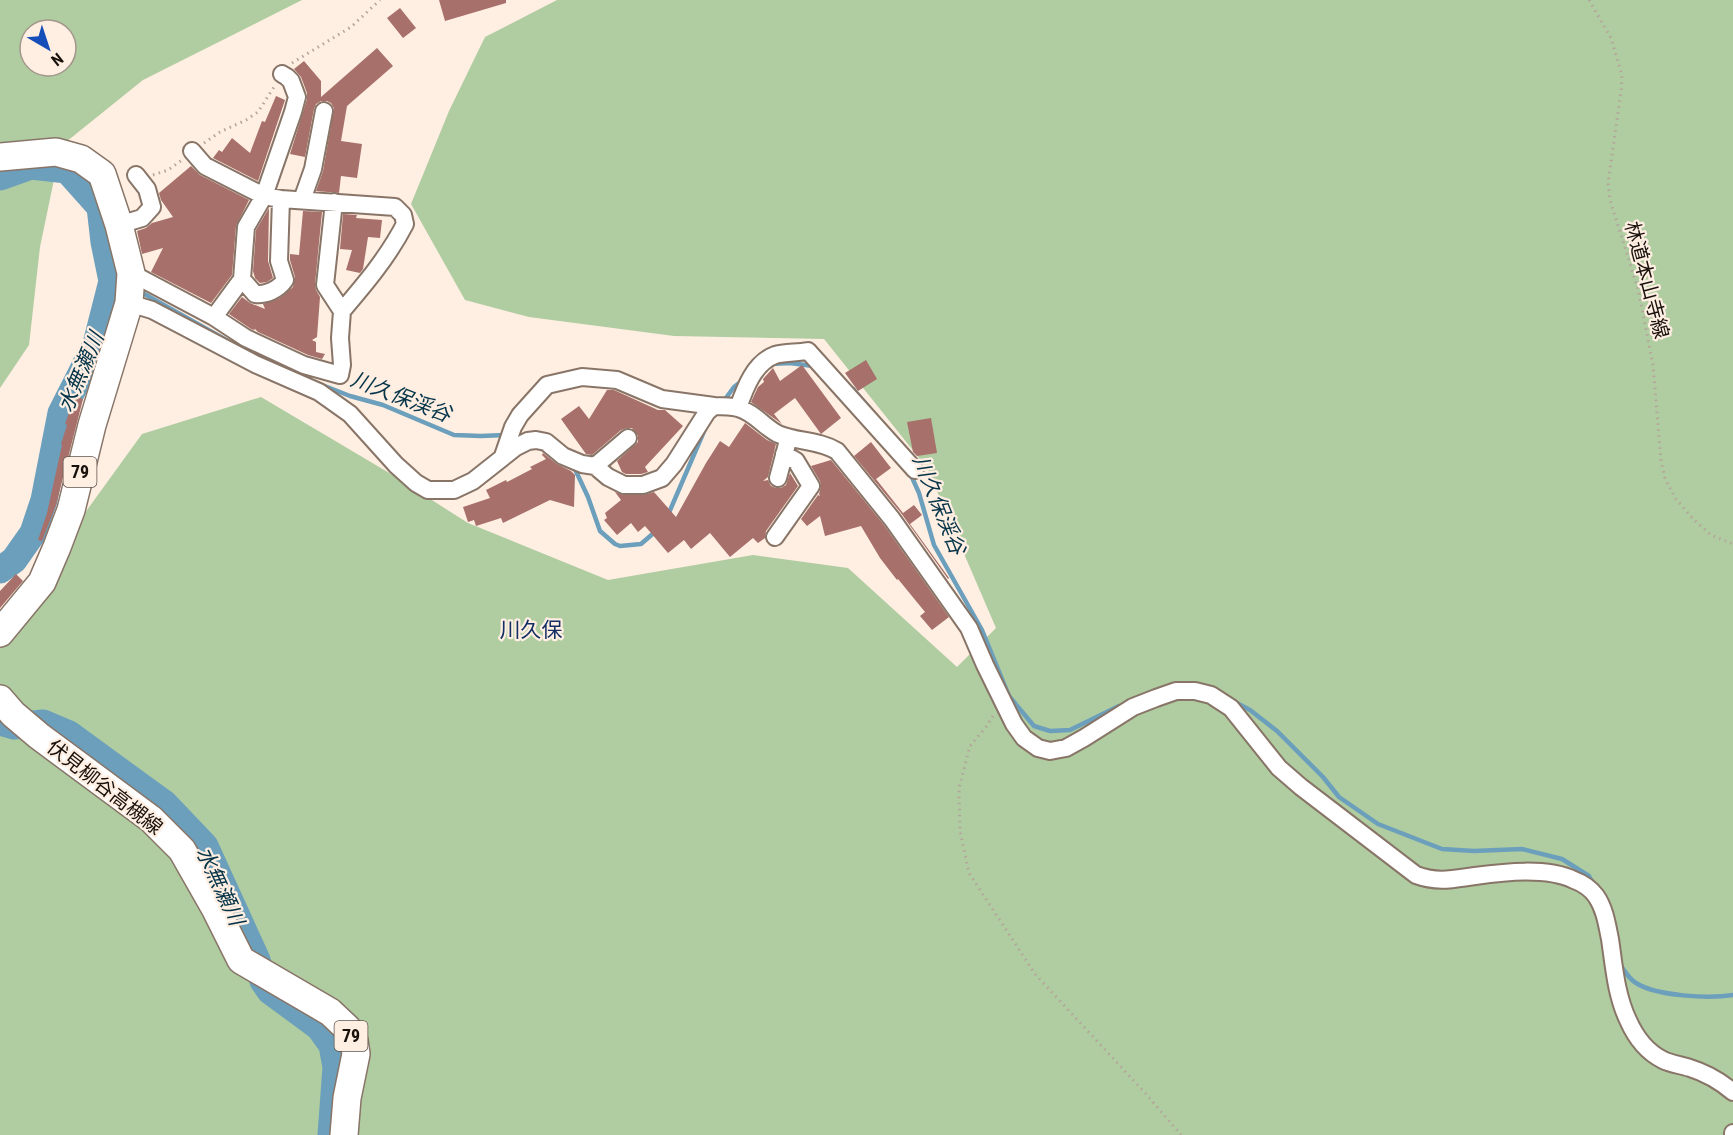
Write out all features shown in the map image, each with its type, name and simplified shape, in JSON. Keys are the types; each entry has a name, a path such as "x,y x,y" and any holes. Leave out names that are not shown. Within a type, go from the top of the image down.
{"main road":[{"path":"0,157 56,152 81,159 102,174 118,225 130,288"},
{"name":"79","path":"0,633 42,582 57,547 70,510 130,288"},
{"name":"伏見柳谷高槻線","path":"7,706 39,736 151,819 182,850 241,960 330,1012 347,1028 354,1041 356,1054 347,1098 344,1135"}],"street":[{"path":"214,317 242,279 246,227 264,196 293,112 297,97 291,81 282,74"},
{"path":"302,200 313,170 324,111"},
{"path":"130,288 214,317 246,338 304,365 340,375 342,311 378,267 405,224 403,215 395,207 264,196 205,166 192,151"},
{"path":"118,225 142,218 152,207 147,189 136,175"},
{"path":"242,279 255,294 263,295 280,286 285,280 279,261 281,199"},
{"path":"334,202 325,285 342,311"},
{"path":"130,288 152,310 239,356 319,392 350,414 396,465 416,483 428,490 454,490 473,481 516,447 536,440 546,442 563,456 582,464 595,466 608,477 624,484 643,484 662,478 675,464 707,412 714,406"},
{"path":"239,356 246,338"},
{"path":"738,408 745,388 759,365 775,355 808,351 915,470"},
{"path":"503,456 513,427 520,415 547,385 582,377 617,380 662,399 738,408 750,413 777,433 811,486 774,537"},
{"path":"595,466 628,438"},
{"path":"787,446 827,445 837,451 892,519 969,628 1014,724 1024,738 1038,748 1050,751 1066,748 1133,707 1176,691 1195,691 1211,695 1231,708 1279,768 1416,875 1428,879 1444,880 1508,871 1534,872 1573,879 1586,886 1602,908 1621,1003 1636,1036 1663,1060 1712,1076 1733,1092"},
{"path":"778,478 787,446"}],"path":[{"path":"136,175 152,175 168,170 220,132 258,112 286,67 351,27 380,0"},
{"name":"林道本山寺線","path":"1589,0 1611,38 1622,76 1608,183 1610,200 1638,289 1653,365 1661,461 1665,478 1675,498 1694,520 1711,535 1733,544"},
{"path":"986,727 970,746 959,788 960,831 969,873 1035,974 1181,1135"}],"green space":[{"path":"0,0 302,0 143,80 61,146 40,247 29,345 0,388"},
{"path":"557,0 1733,0 1733,1135 0,1135 0,639 87,510 142,434 261,397 391,474 468,523 608,580 753,555 848,568 957,667 996,628 927,468 824,339 674,336 529,317 465,300 411,204 449,111 485,37"}],"building":[{"path":"439,0 506,0 506,3 445,21"},
{"path":"400,8 416,28 403,38 387,18"},
{"path":"377,48 393,66 347,106 341,141 362,144 357,178 341,176 339,193 316,191 323,171 334,108 327,101 316,104 305,157 290,154 307,99 301,77 294,69 304,61 321,81 321,97"},
{"path":"276,96 285,100 258,181 213,158 219,150 222,152 232,138 250,153 262,121 265,122"},
{"path":"191,166 200,175 249,200 236,226 232,275 211,303 151,272 163,248 142,254 137,231 152,223 173,217 159,193"},
{"path":"269,208 268,261 273,278 260,283 253,271 256,230"},
{"path":"303,211 322,212 315,284 320,297 317,337 312,340 316,342 316,352 325,354 322,359 251,329 229,314 242,297 265,309 263,304 280,298 293,287 295,277 290,254 299,255"},
{"path":"343,214 357,215 356,218 382,220 380,238 368,237 363,269 360,273 346,270 352,250 340,249"},
{"path":"866,360 877,379 858,391 845,373"},
{"path":"802,365 841,418 821,434 795,398 774,414 782,424 751,402 758,387 764,382 763,379 773,368 780,381"},
{"path":"607,390 614,390 658,410 665,410 683,426 645,467 648,472 626,474 622,472 617,461 638,442 638,436 632,428 621,430 592,455 586,454 561,419 579,406 589,419"},
{"path":"75,396 83,399 56,505 42,541 38,540 47,513 67,425 65,424"},
{"path":"931,418 937,453 917,456 913,452 907,422"},
{"path":"745,423 776,444 768,477 763,481 768,480 771,486 781,488 786,485 790,473 798,486 766,531 765,538 758,543 753,538 730,557 710,533 691,549 684,540 668,553 645,526 638,532 631,523 617,535 604,520 607,518 605,513 621,500 615,492 624,495 643,495 654,492 676,517 720,441 729,447"},
{"path":"871,442 891,468 876,479 903,513 914,505 922,515 910,524 948,579 901,513 854,456"},
{"path":"543,453 575,475 574,507 550,500 503,523 501,518 476,526 474,520 468,522 463,507 490,498 486,490 532,469 530,467 546,459"},
{"path":"831,460 884,525 949,617 932,630 920,616 925,612 880,558 861,526 825,536 820,516 807,526 801,519 818,495 820,496 820,481 811,466"},
{"path":"16,574 23,581 0,608 0,591"}],"waterway":[{"name":"水無瀬川","path":"0,177 31,166 67,170 100,207 112,281 96,344 61,413 44,500 33,533 14,560 0,570"},
{"name":"川久保渓谷","path":"139,291 228,341"},
{"name":"川久保渓谷","path":"771,364 790,363 813,366"},
{"name":"川久保渓谷","path":"723,402 734,387 743,380"},
{"name":"川久保渓谷","path":"317,383 350,396 383,405 454,435 505,435"},
{"name":"川久保渓谷","path":"853,389 873,412"},
{"name":"川久保渓谷","path":"668,515 705,429"},
{"name":"川久保渓谷","path":"574,467 600,531 615,544 620,546 641,544 656,531"},
{"name":"川久保渓谷","path":"910,473 919,493 934,545 982,630 1009,696 1034,726 1050,731 1070,730 1119,706"},
{"name":"川久保渓谷","path":"1233,701 1250,710 1277,731 1323,777 1339,797 1378,824 1442,849 1474,851 1522,849 1562,859 1589,876 1594,885"},
{"name":"水無瀬川","path":"0,722 14,726 43,723 69,734 165,804 205,846 257,960 263,981 270,991 319,1027 332,1045 336,1067 331,1135"},
{"name":"川久保渓谷","path":"1620,965 1634,981 1656,991 1711,997 1733,995"}],"district":[{"name":"川久保","path":"531,630"}]}
